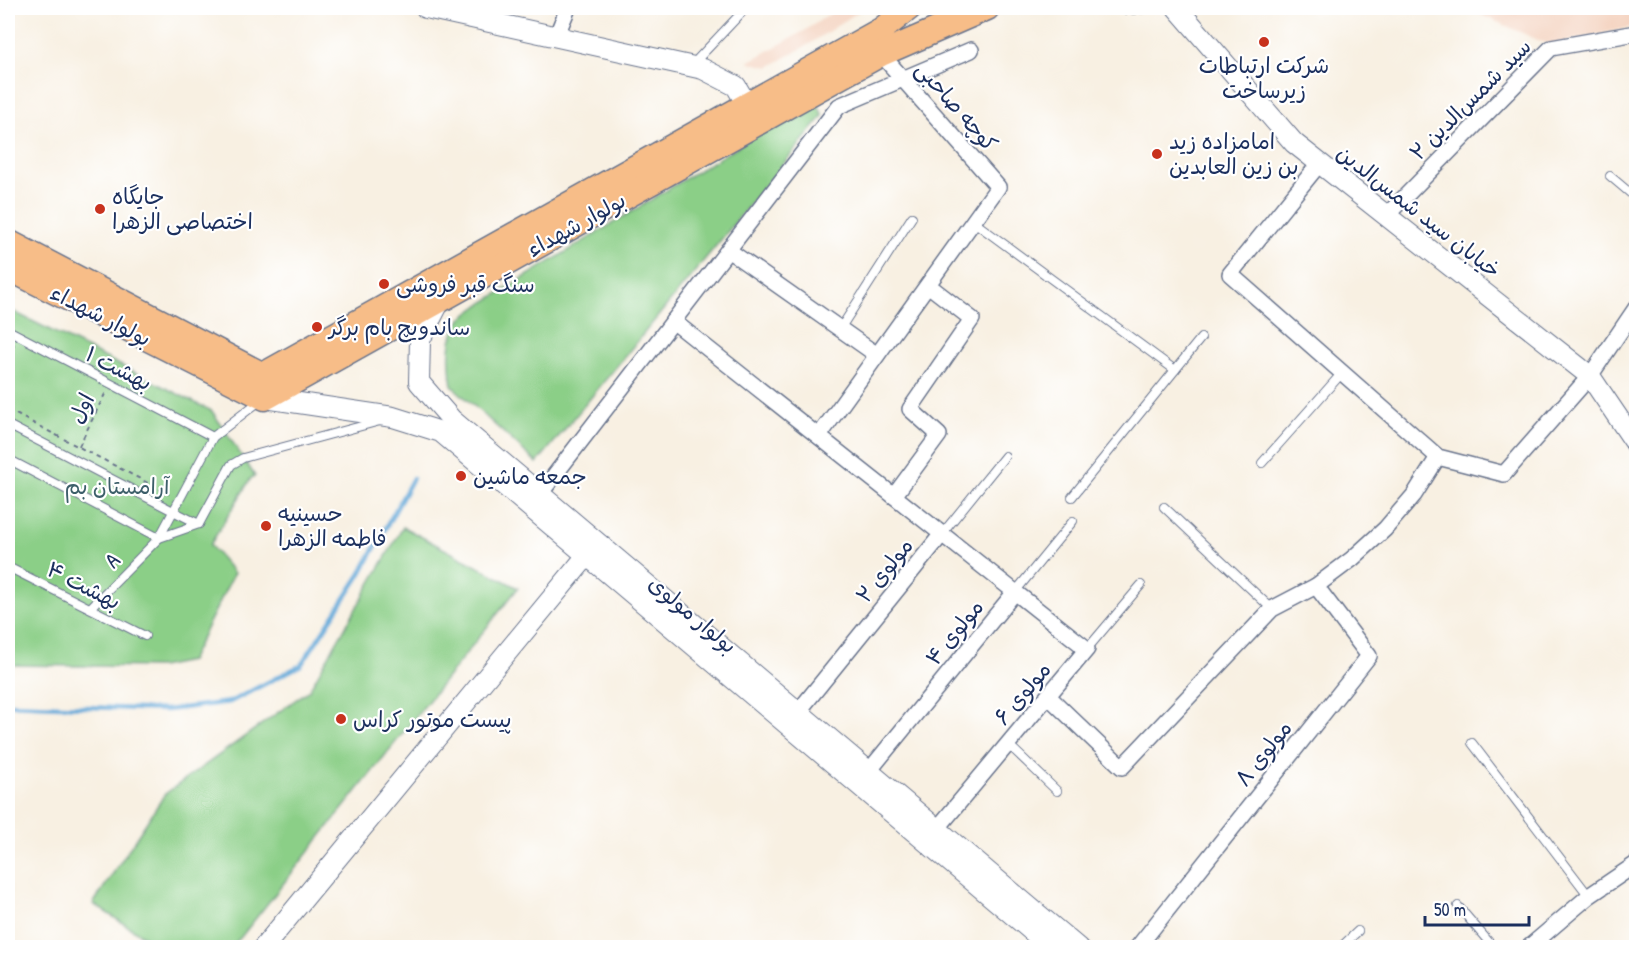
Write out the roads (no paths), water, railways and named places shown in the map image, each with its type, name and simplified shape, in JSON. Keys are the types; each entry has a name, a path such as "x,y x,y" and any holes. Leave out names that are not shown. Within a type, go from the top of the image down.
{"main road":[{"name":"بولوار شهداء","path":"8,268 265,398 441,299 747,105 881,30 909,8"},
{"name":"بولوار شهداء","path":"8,242 263,375 589,205 822,87 881,54 987,8"}],"street":[{"path":"556,37 568,8"},
{"path":"438,9 703,69 736,86 747,105"},
{"name":"خیابان سید شمس‌الدین","path":"1171,9 1294,143 1590,376 1631,430 1636,444"},
{"name":"سید شمس‌الدین ۲","path":"1386,216 1551,48 1636,33"},
{"path":"540,494 839,106 972,50"},
{"name":"کوچه صاحبی","path":"881,54 998,188 974,222"},
{"path":"822,87 839,106"},
{"path":"1319,164 1230,274 1438,458 1504,474 1590,376 1636,308"},
{"path":"819,436 974,222"},
{"path":"728,250 878,355"},
{"path":"894,496 939,435 910,410 972,319 928,285"},
{"name":"بولوار مولوی","path":"441,299 420,340 419,382 446,426 1020,909 1078,948"},
{"path":"673,321 1087,649"},
{"name":"بولوار مولوی","path":"265,398 446,426 540,494 592,549 798,712 937,829 1020,909 1052,948"},
{"path":"1048,696 1122,767 1272,609 1316,586 1352,560 1385,529 1414,495 1438,458"},
{"name":"مولوی ۲","path":"798,712 942,534"},
{"path":"263,948 592,549"},
{"name":"مولوی ۸","path":"1137,948 1369,656 1316,586"},
{"name":"مولوی ۴","path":"869,771 1015,592"},
{"name":"مولوی ۶","path":"937,829 1087,649"},
{"path":"1528,948 1589,897 1636,864"}],"lane":[{"path":"691,66 746,8"},
{"path":"1610,176 1636,198"},
{"path":"840,329 912,217"},
{"path":"974,222 1175,370"},
{"name":"بهشت ۱","path":"8,330 213,437"},
{"path":"1072,497 1201,338"},
{"path":"1262,463 1342,373"},
{"path":"159,538 213,437 265,398"},
{"path":"8,459 159,538 199,524 231,465 243,458 393,417"},
{"path":"8,425 199,524"},
{"name":"مولوی ۲","path":"942,534 1005,456"},
{"path":"1164,507 1272,609"},
{"name":"مولوی ۴","path":"1015,592 1073,521"},
{"name":"A","path":"90,608 159,538"},
{"name":"بهشت ۴","path":"8,567 145,636"},
{"name":"مولوی ۶","path":"1087,649 1141,585"},
{"path":"1472,742 1589,897"},
{"path":"1008,744 1057,791"},
{"path":"1458,906 1494,948"},
{"path":"1341,948 1358,932"}],"waterway":[{"path":"8,704 167,710 230,702 301,665 360,575 413,478"}],"place":[{"name":"شرکت ارتباطات زیرساخت","path":"1264,42"},
{"name":"امامزاده زید بن زین العابدین","path":"1157,154"},
{"name":"جایگاه اختصاصی الزهرا","path":"100,209"},
{"name":"سنگ قبر فروشی","path":"384,284"},
{"name":"ساندویچ بام برگر","path":"317,327"},
{"name":"جمعه ماشین","path":"461,476"},
{"name":"حسینیه فاطمه الزهرا","path":"266,526"},
{"name":"پیست موتور کراس","path":"341,719"}],"park label":[{"name":"آرامستان بم","path":"117,486"}]}
